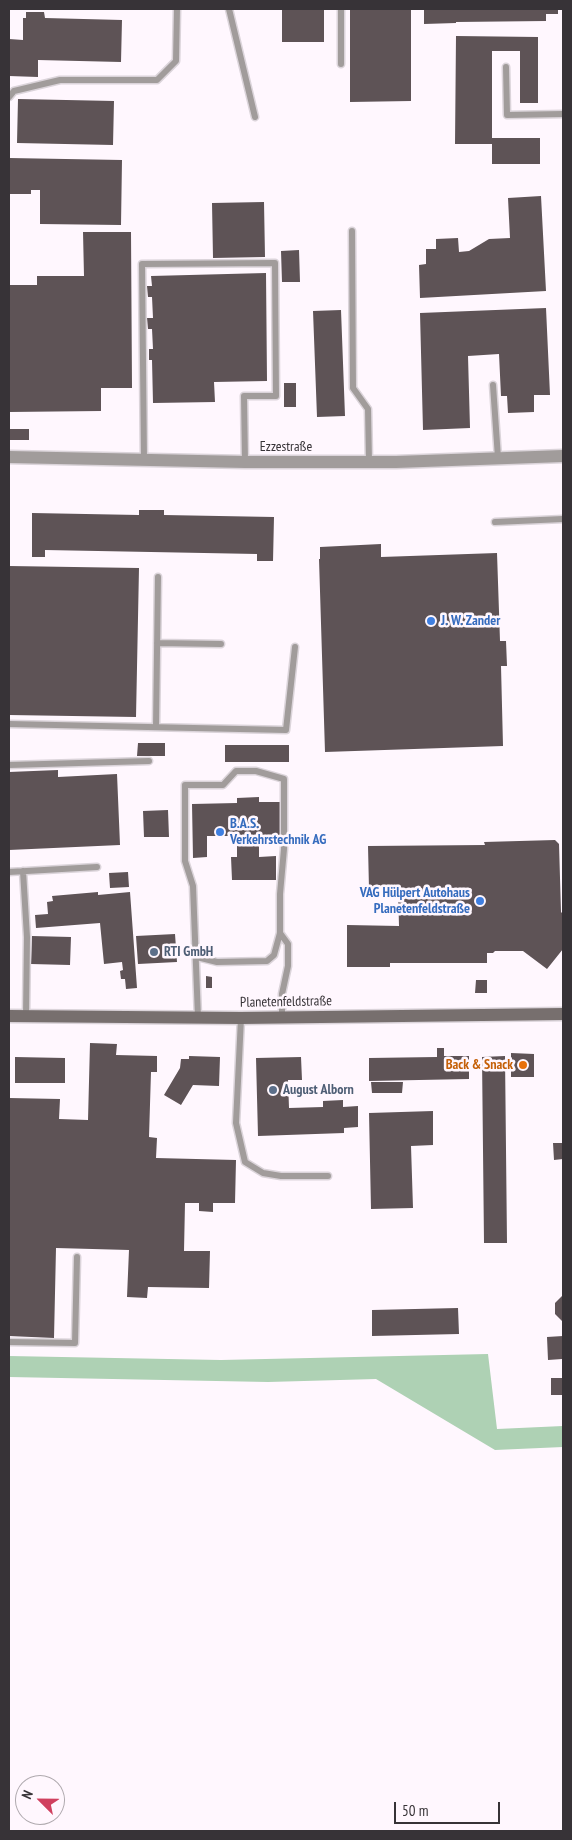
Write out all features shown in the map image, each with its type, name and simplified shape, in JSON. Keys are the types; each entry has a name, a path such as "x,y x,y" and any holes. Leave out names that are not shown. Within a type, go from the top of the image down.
{"street":[{"name":"Ezzestraße","path":"9,457 245,462 369,462 563,456"},
{"name":"Planetenfeldstraße","path":"9,1016 241,1018 563,1014"}],"lane":[{"path":"9,98 14,91 60,80 157,80 176,61 177,9"},
{"path":"229,9 255,117"},
{"path":"341,9 341,64"},
{"path":"506,67 507,115 563,114"},
{"path":"352,231 353,388 368,409 369,462"},
{"path":"144,460 142,264 275,263 276,396 244,396 245,462"},
{"path":"493,385 498,458"},
{"path":"495,522 563,519"},
{"path":"156,727 158,577"},
{"path":"157,643 221,644"},
{"path":"9,724 286,730 294,647"},
{"path":"9,765 149,761"},
{"path":"197,957 217,962 267,961 274,955 280,933 280,894 284,849 284,779 256,771 236,771 223,785 185,785 185,861 194,886 198,1018"},
{"path":"9,872 98,867"},
{"path":"23,871 27,937 26,1016"},
{"path":"280,933 288,944 288,966 282,994 282,1017"},
{"path":"241,1018 236,1124 245,1162 263,1173 281,1176 328,1176"},
{"path":"9,1342 75,1343 77,1257"}],"green space":[{"path":"488,1354 497,1429 563,1426 563,1447 495,1450 376,1379 268,1382 9,1377 9,1356 221,1360"}],"building":[{"path":"282,9 324,9 324,42 282,42"},
{"path":"350,9 411,9 411,101 350,102"},
{"path":"424,9 558,9 558,14 546,14 546,21 424,24"},
{"path":"26,12 44,12 45,18 122,20 121,62 38,60 38,77 9,76 9,39 23,40 23,18 26,18"},
{"path":"456,36 538,37 538,103 520,103 520,51 492,51 492,138 540,138 540,164 492,164 492,144 455,144"},
{"path":"18,99 114,101 113,145 17,143"},
{"path":"9,158 122,160 121,225 40,224 40,190 31,190 31,194 9,194"},
{"path":"541,196 546,291 420,298 419,265 426,264 426,249 436,249 436,239 458,238 459,252 469,251 489,239 510,238 508,198"},
{"path":"264,202 265,257 213,258 212,203"},
{"path":"83,232 131,232 132,388 101,388 101,411 9,412 9,285 37,285 37,276 84,276"},
{"path":"299,250 300,282 282,282 281,251"},
{"path":"266,273 267,381 214,382 215,402 153,403 152,360 149,360 149,349 153,349 152,329 148,329 147,318 153,318 152,297 148,297 147,286 152,286 151,276"},
{"path":"546,308 550,395 534,395 534,412 508,413 507,396 501,396 499,354 468,356 470,428 423,430 420,313"},
{"path":"341,310 345,416 317,417 313,311"},
{"path":"284,383 296,383 296,407 284,407"},
{"path":"9,429 29,429 29,440 9,440"},
{"path":"139,510 164,510 164,515 274,517 273,561 257,561 257,554 45,550 45,557 32,557 32,513 139,515"},
{"path":"381,544 381,557 497,553 500,641 506,641 507,666 501,666 503,746 325,752 320,547"},
{"path":"9,566 139,568 136,717 9,715"},
{"path":"138,743 165,743 165,756 137,756"},
{"path":"225,745 289,745 289,762 225,762"},
{"path":"58,770 58,777 117,774 120,845 9,850 9,772"},
{"path":"259,797 259,802 280,802 280,835 259,835 259,857 276,856 276,880 232,880 231,857 237,857 237,836 207,836 207,857 193,858 192,804 237,803 237,798"},
{"path":"168,810 169,837 144,837 143,811"},
{"name":"VAG Hülpert Autohaus Planetenfeldstraße","path":"555,840 559,844 563,949 547,969 523,951 495,951 487,953 487,963 390,963 390,967 347,967 347,925 399,926 398,889 369,889 368,846 485,845 484,842"},
{"path":"128,872 129,887 110,888 109,873"},
{"path":"98,892 98,895 130,892 137,988 126,989 125,979 121,979 122,962 104,964 100,923 36,928 35,915 48,914 47,902 53,901 52,896"},
{"path":"175,934 177,962 138,964 136,936"},
{"path":"32,936 71,937 70,965 31,964"},
{"path":"206,976 212,977 212,988 206,988"},
{"path":"476,980 487,980 487,993 475,993"},
{"path":"90,1043 117,1044 116,1055 157,1056 157,1072 151,1072 149,1137 157,1138 156,1158 236,1160 235,1203 213,1203 213,1212 199,1211 199,1203 185,1203 184,1251 210,1251 209,1288 148,1287 147,1298 127,1297 129,1250 56,1248 54,1338 9,1336 9,1098 60,1099 59,1119 88,1120"},
{"path":"437,1048 444,1048 444,1056 469,1056 469,1079 369,1081 369,1058 437,1057"},
{"name":"Back & Snack","path":"511,1053 534,1054 534,1077 511,1077"},
{"path":"189,1056 220,1057 219,1086 193,1085 181,1105 164,1095 180,1068 181,1059 189,1059"},
{"path":"505,1056 507,1243 484,1243 482,1057"},
{"path":"15,1057 65,1058 65,1083 15,1083"},
{"name":"August Alborn","path":"301,1057 302,1080 288,1080 289,1108 323,1107 323,1101 343,1100 343,1107 358,1106 358,1127 344,1128 344,1133 258,1136 256,1058"},
{"path":"371,1082 403,1082 402,1093 372,1093"},
{"path":"433,1111 433,1145 411,1146 413,1208 371,1209 369,1113"},
{"path":"553,1143 563,1143 563,1159 554,1160"},
{"path":"563,1295 563,1322 555,1314 555,1303"},
{"path":"458,1308 459,1334 372,1336 372,1310"},
{"path":"563,1336 562,1359 548,1360 547,1337"},
{"path":"551,1378 563,1378 563,1395 551,1395"}],"place":[{"name":"J. W. Zander","path":"431,621"},
{"name":"B.A.S. Verkehrstechnik AG","path":"220,832"},
{"name":"VAG Hülpert Autohaus Planetenfeldstraße","path":"480,901"},
{"name":"RTI GmbH","path":"154,952"},
{"name":"Back & Snack","path":"523,1065"},
{"name":"August Alborn","path":"273,1090"}]}
